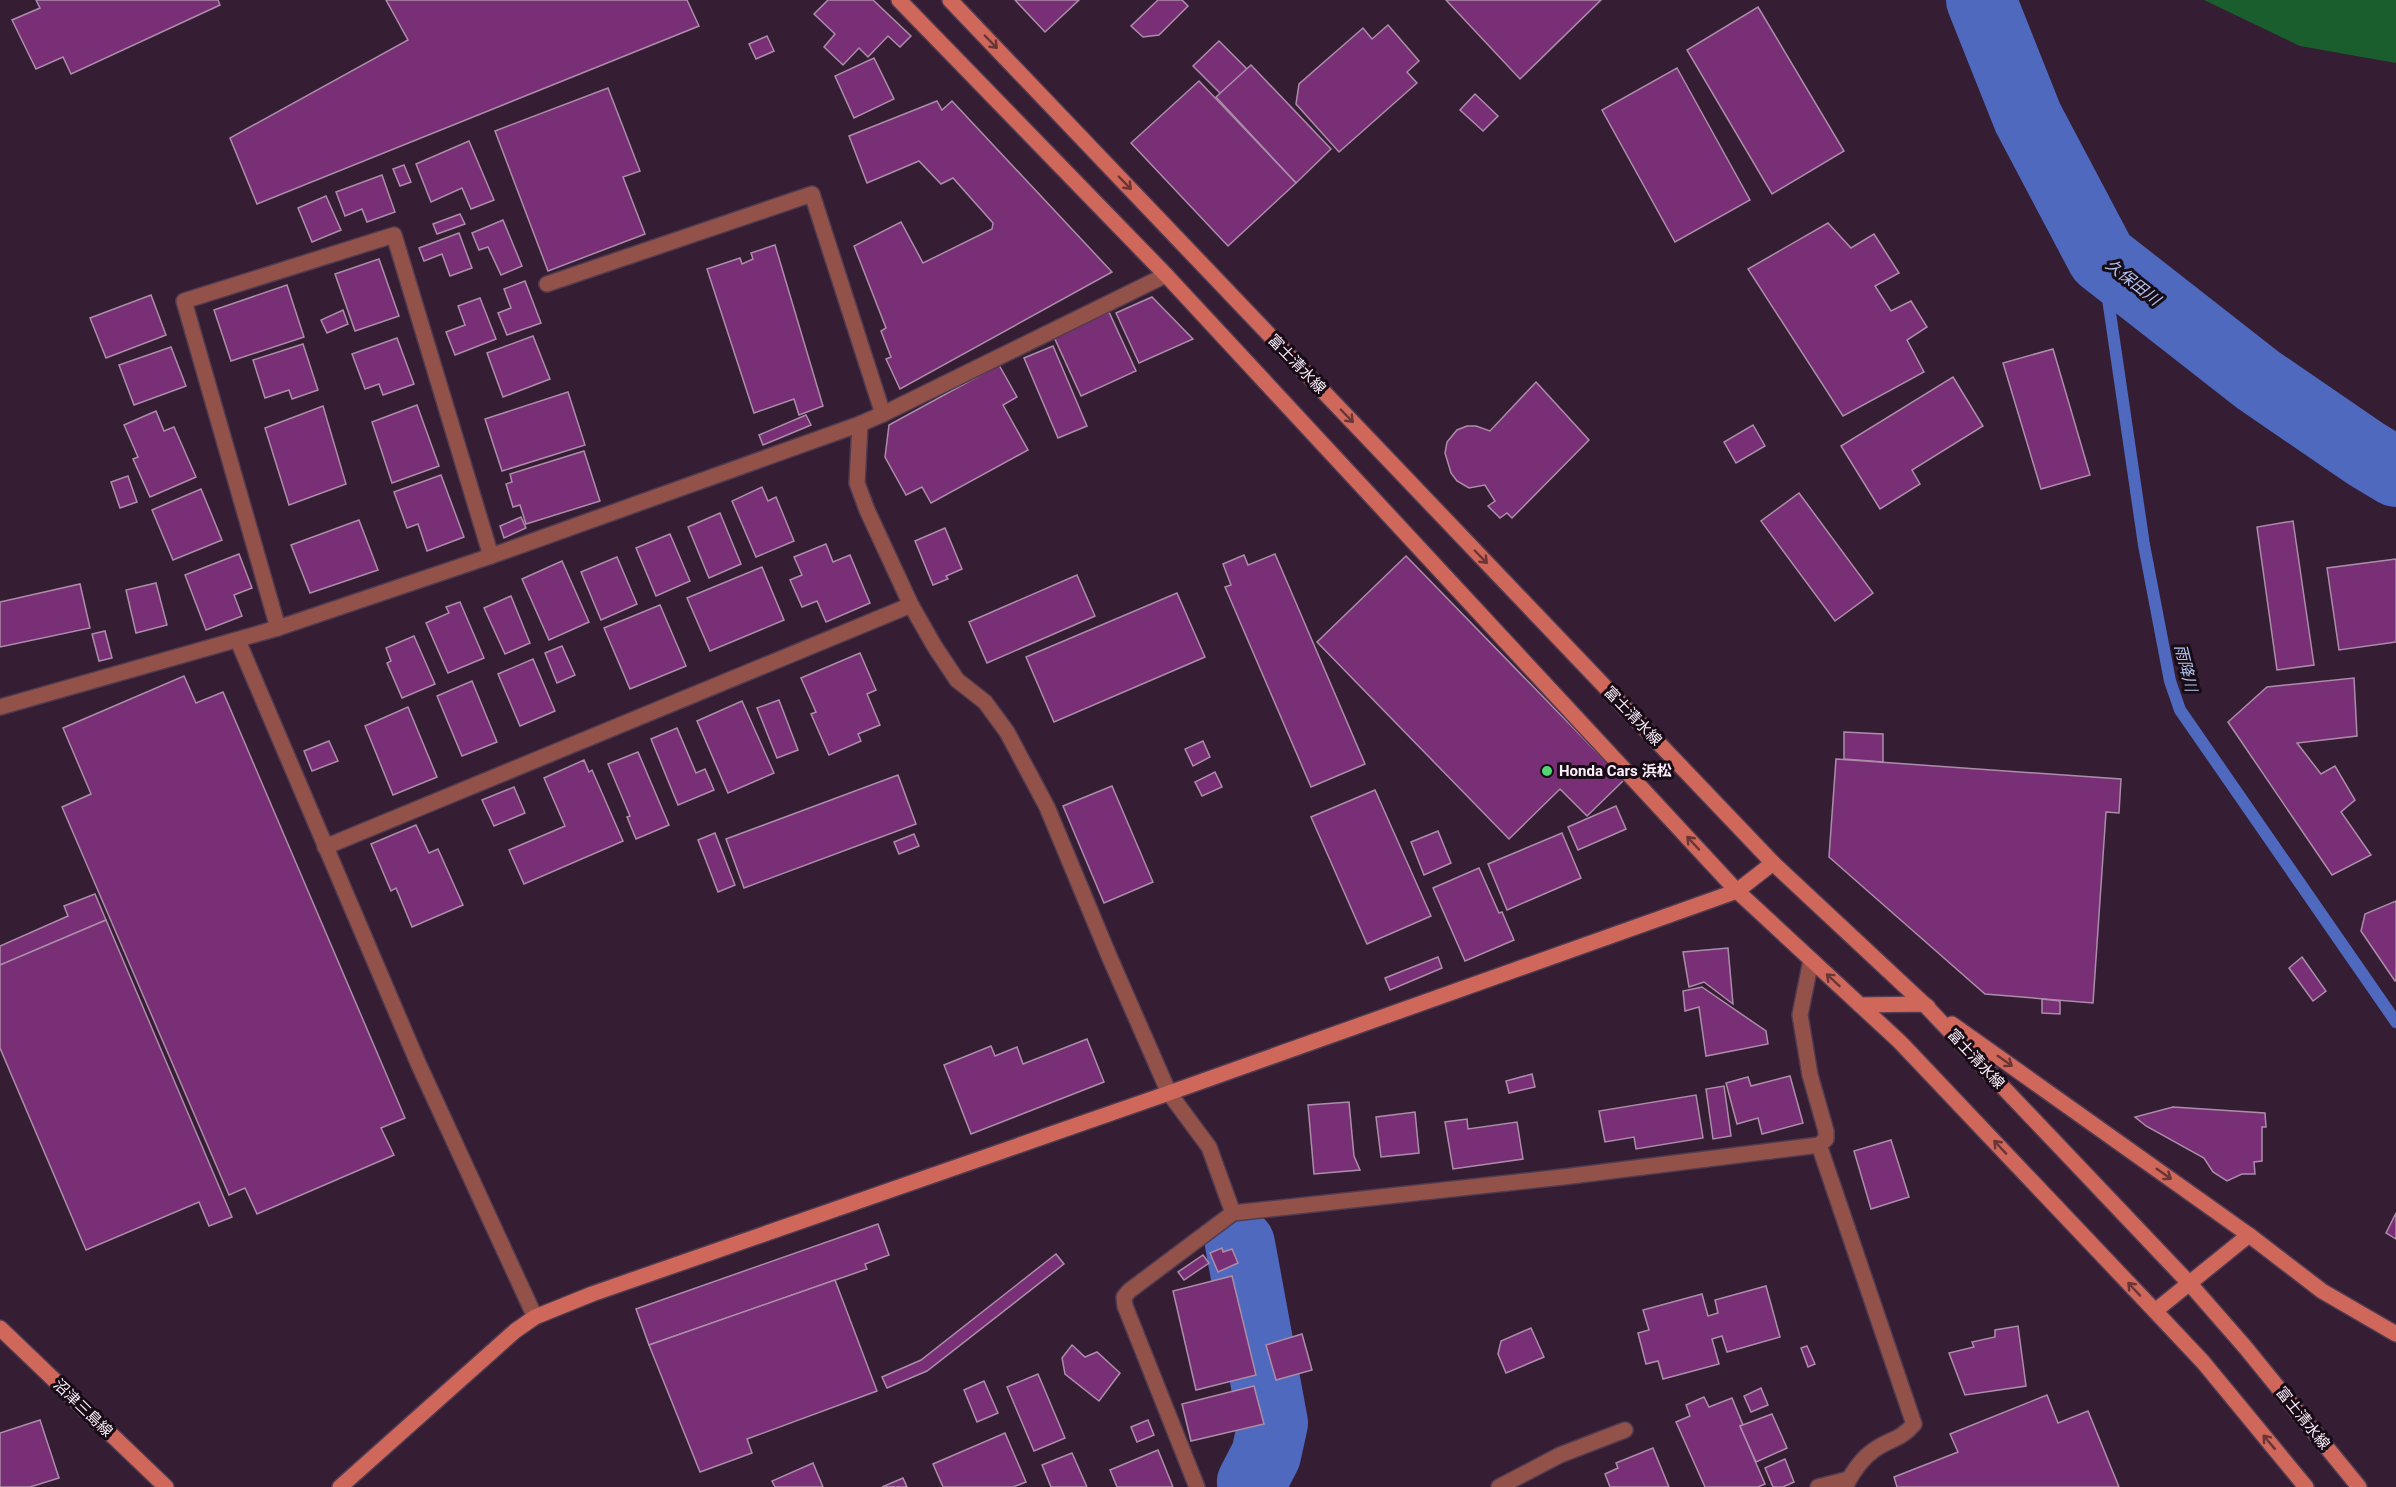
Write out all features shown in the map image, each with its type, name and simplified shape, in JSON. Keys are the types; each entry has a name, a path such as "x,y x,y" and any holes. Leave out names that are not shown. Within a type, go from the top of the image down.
{"main road":[{"path":"899,0 1166,275 1737,891 1900,1042 2155,1311 2203,1362 2306,1487"},
{"name":"富士清水線","path":"950,0 1773,863 1924,1004 2190,1284 2245,1347 2359,1487"},
{"path":"340,1487 514,1331 535,1317 603,1290 1169,1093 1737,891 1773,863"},
{"path":"1860,1005 1924,1004 2249,1235 2322,1291 2396,1334"},
{"path":"2155,1311 2249,1235"},
{"name":"沼津三島線","path":"0,1328 166,1487"}],"street":[{"path":"547,284 812,194 883,414"},
{"path":"278,628 184,301 394,235 491,555"},
{"path":"0,707 278,628 860,424 1166,275"},
{"path":"860,424 856,483 911,605 957,680 985,702 1007,732 1047,807 1108,956 1169,1093 1209,1147 1233,1213"},
{"path":"326,847 911,605"},
{"path":"238,641 418,1063 535,1317"},
{"path":"1197,1487 1125,1306 1124,1297 1129,1291 1233,1213 1563,1177 1819,1145 1826,1139 1826,1131 1810,1075 1800,1014 1812,960"},
{"path":"1818,1487 1847,1483 1859,1464 1875,1449 1903,1436 1914,1424 1819,1145"},
{"path":"1499,1487 1560,1455 1625,1430"}],"green space":[{"path":"2204,0 2396,0 2396,63 2300,46"}],"building":[{"path":"36,0 218,0 220,5 71,74 63,57 36,69 12,20 40,8"},
{"path":"386,0 687,0 699,26 257,204 230,138 408,40"},
{"path":"828,0 873,0 911,36 900,47 888,36 868,57 859,48 843,65 824,47 835,34 814,14"},
{"path":"1015,0 1079,0 1045,32"},
{"path":"1158,0 1182,0 1188,6 1159,35 1143,37 1131,26"},
{"path":"1446,0 1601,0 1520,79"},
{"path":"1758,7 1844,151 1772,194 1687,50"},
{"path":"1388,25 1419,61 1407,72 1417,83 1339,152 1296,104 1299,84 1363,28 1372,39"},
{"path":"767,36 774,51 756,59 749,44"},
{"path":"1219,41 1247,69 1221,94 1193,66"},
{"path":"874,58 894,99 854,118 835,76"},
{"path":"1251,65 1331,149 1296,183 1216,97"},
{"path":"1677,68 1750,200 1675,242 1602,110"},
{"path":"1199,81 1296,183 1228,246 1131,143"},
{"path":"608,88 640,171 623,177 645,234 548,271 495,131"},
{"path":"1475,94 1498,116 1483,131 1460,110"},
{"path":"937,101 942,110 952,101 1112,272 900,389 886,359 891,357 881,331 886,328 854,246 901,222 923,263 992,229 993,223 953,178 941,184 919,161 867,183 849,136"},
{"path":"469,141 494,200 471,209 462,188 431,202 416,164"},
{"path":"404,165 411,182 400,186 393,169"},
{"path":"382,175 395,212 367,222 362,209 345,216 336,192"},
{"path":"326,196 341,230 312,242 298,208"},
{"path":"460,214 465,224 437,234 433,224"},
{"path":"503,220 522,266 501,275 488,247 479,250 472,233"},
{"path":"1828,223 1851,248 1874,234 1899,273 1875,286 1891,311 1911,301 1927,327 1907,340 1924,372 1843,416 1748,269"},
{"path":"459,233 472,268 450,276 442,254 424,261 419,248"},
{"path":"775,245 823,406 799,415 794,399 754,413 707,269 740,258 742,264 753,259 751,253"},
{"path":"379,259 399,316 355,331 335,274"},
{"path":"525,281 541,323 507,335 498,313 511,308 504,289"},
{"path":"287,285 304,337 231,361 214,310"},
{"path":"151,295 166,335 106,358 90,318"},
{"path":"1152,297 1193,339 1139,363 1116,313"},
{"path":"480,298 496,339 455,355 446,332 465,325 458,306"},
{"path":"343,310 348,324 327,333 321,320"},
{"path":"1109,312 1136,371 1081,396 1054,337"},
{"path":"533,336 550,379 503,397 487,353"},
{"path":"397,338 414,384 383,395 379,384 365,389 352,354"},
{"path":"303,344 318,390 292,399 289,390 265,398 253,360"},
{"path":"1053,346 1087,426 1058,438 1024,358"},
{"path":"171,347 186,386 134,405 119,365"},
{"path":"2053,349 2090,475 2041,489 2003,363"},
{"path":"999,365 1017,397 1003,405 1028,450 931,503 922,487 906,495 885,457 889,425"},
{"path":"1953,377 1983,426 1912,470 1920,484 1880,509 1841,446"},
{"path":"1536,382 1589,440 1512,518 1507,513 1500,518 1488,506 1495,501 1485,485 1469,488 1457,481 1451,473 1445,453 1447,442 1457,430 1467,426 1476,426 1490,431"},
{"path":"568,392 585,445 502,471 485,419"},
{"path":"417,405 439,466 392,483 372,422"},
{"path":"323,406 346,484 289,505 265,428"},
{"path":"156,411 164,431 174,427 196,477 150,497 133,459 138,457 124,425"},
{"path":"806,415 811,425 763,445 759,435"},
{"path":"1753,425 1765,446 1736,463 1724,442"},
{"path":"584,451 600,501 526,524 520,505 513,507 506,484 512,482 510,474"},
{"path":"441,475 464,537 427,551 418,524 407,528 394,492"},
{"path":"128,476 137,502 120,508 111,482"},
{"path":"762,487 768,501 776,497 794,541 756,557 732,501"},
{"path":"201,489 222,540 173,560 152,510"},
{"path":"1799,493 1873,593 1835,621 1761,521"},
{"path":"720,513 741,564 709,578 688,527"},
{"path":"521,517 526,528 504,538 500,526"},
{"path":"359,520 378,570 310,593 291,545"},
{"path":"2293,521 2314,665 2277,670 2257,527"},
{"path":"945,528 962,569 946,576 948,579 933,585 915,541"},
{"path":"670,534 690,581 656,596 636,548"},
{"path":"826,544 833,562 850,555 870,603 826,622 817,601 802,607 790,580 802,575 794,557"},
{"path":"239,554 252,588 234,595 242,616 206,630 185,575"},
{"path":"1275,554 1365,764 1311,787 1225,587 1231,585 1223,564 1244,555 1248,565"},
{"path":"1406,556 1624,780 1587,816 1560,789 1509,839 1317,642"},
{"path":"617,557 637,604 601,620 581,572"},
{"path":"2396,559 2396,642 2339,650 2327,568"},
{"path":"562,561 589,622 549,640 522,579"},
{"path":"762,567 784,620 710,651 687,598"},
{"path":"1077,575 1095,616 987,663 969,622"},
{"path":"156,583 167,625 136,633 126,590"},
{"path":"80,584 90,628 0,647 0,602"},
{"path":"1177,593 1205,657 1054,722 1026,657"},
{"path":"511,596 530,643 505,654 484,608"},
{"path":"460,602 484,658 448,673 426,623 449,613 446,607"},
{"path":"660,605 686,666 630,689 604,628"},
{"path":"105,631 112,658 99,661 92,634"},
{"path":"414,636 435,684 402,698 387,663 391,661 386,648"},
{"path":"562,646 575,675 557,683 545,653"},
{"path":"860,653 876,690 867,694 880,725 858,734 861,741 829,755 811,714 816,712 801,678"},
{"path":"533,659 555,711 520,726 498,674"},
{"path":"184,676 196,703 223,692 405,1118 381,1128 394,1155 257,1214 245,1188 229,1195 62,807 91,794 63,728"},
{"path":"2354,678 2357,736 2297,743 2321,774 2335,766 2355,800 2341,812 2371,855 2332,875 2228,722 2267,687"},
{"path":"472,681 497,742 462,756 437,696"},
{"path":"779,700 798,750 777,758 757,708"},
{"path":"742,701 774,773 728,793 697,721"},
{"path":"408,707 437,777 393,795 365,726"},
{"path":"677,728 696,773 705,769 714,790 678,805 651,739"},
{"path":"1844,732 1883,734 1883,762 1844,759"},
{"path":"329,741 338,761 312,771 304,751"},
{"path":"1203,741 1210,757 1193,766 1185,749"},
{"path":"638,752 669,825 636,839 627,817 630,816 608,764"},
{"path":"1836,759 2121,779 2119,813 2106,812 2093,1003 1985,994 1829,857"},
{"path":"584,760 589,772 592,770 623,841 524,884 509,850 565,826 544,778"},
{"path":"1215,772 1222,787 1202,796 1195,782"},
{"path":"898,775 916,824 744,888 726,839"},
{"path":"1112,786 1153,882 1104,903 1063,806"},
{"path":"514,787 525,813 494,826 482,800"},
{"path":"1375,790 1431,916 1367,944 1311,817"},
{"path":"1616,806 1626,829 1578,850 1568,827"},
{"path":"416,825 429,853 438,849 463,905 412,927 396,888 391,891 371,844"},
{"path":"1438,831 1451,863 1424,875 1411,842"},
{"path":"715,833 735,885 718,892 698,840"},
{"path":"1562,833 1581,878 1507,910 1488,864"},
{"path":"914,834 919,846 899,854 894,842"},
{"path":"1479,868 1514,940 1465,961 1433,888"},
{"path":"95,894 106,920 0,965 0,946 68,916 64,906"},
{"path":"2396,901 2395,981 2361,931 2365,914"},
{"path":"106,920 232,1217 209,1226 199,1202 86,1250 0,1048 0,965"},
{"path":"1728,948 1733,1004 1704,982 1689,987 1683,952"},
{"path":"1438,957 1442,968 1390,990 1385,978"},
{"path":"2302,957 2326,991 2313,1001 2289,968"},
{"path":"1702,987 1766,1031 1768,1044 1706,1056 1699,1007 1685,1011 1683,991"},
{"path":"2042,999 2060,1001 2060,1014 2042,1013"},
{"path":"1087,1039 1104,1082 971,1134 944,1065 991,1046 995,1056 1017,1047 1023,1064"},
{"path":"1532,1074 1535,1087 1509,1093 1506,1081"},
{"path":"1790,1076 1803,1123 1762,1134 1758,1118 1737,1124 1726,1083 1748,1077 1751,1086"},
{"path":"1724,1086 1731,1136 1713,1139 1706,1089"},
{"path":"1696,1095 1703,1138 1636,1149 1634,1137 1605,1142 1599,1111"},
{"path":"1349,1102 1354,1156 1360,1170 1314,1174 1308,1105"},
{"path":"2173,1107 2265,1113 2266,1127 2262,1127 2262,1161 2254,1162 2255,1174 2242,1174 2227,1181 2213,1172 2204,1158 2146,1126 2135,1117"},
{"path":"1415,1112 1419,1153 1381,1157 1376,1117"},
{"path":"1467,1119 1468,1129 1517,1122 1523,1159 1453,1169 1445,1122"},
{"path":"1891,1140 1909,1197 1871,1209 1854,1151"},
{"path":"2396,1213 2396,1239 2386,1233"},
{"path":"878,1224 889,1255 865,1264 867,1269 649,1345 636,1309"},
{"path":"1222,1248 1223,1252 1232,1249 1238,1263 1218,1272 1210,1253"},
{"path":"1056,1254 1064,1264 927,1371 887,1388 882,1377 921,1360"},
{"path":"1203,1255 1209,1263 1184,1280 1178,1272"},
{"path":"1232,1276 1256,1375 1196,1390 1173,1291"},
{"path":"835,1280 877,1391 747,1439 752,1453 700,1472 649,1345"},
{"path":"1766,1286 1780,1337 1727,1352 1722,1336 1712,1339 1719,1364 1663,1379 1658,1361 1646,1364 1638,1333 1649,1330 1643,1310 1702,1294 1708,1316 1718,1313 1715,1300"},
{"path":"2018,1326 2026,1386 1965,1395 1949,1353 1974,1347 1972,1342 1995,1337 1995,1330"},
{"path":"1531,1328 1544,1357 1506,1373 1498,1354 1501,1341"},
{"path":"1302,1334 1312,1370 1276,1380 1266,1345"},
{"path":"1072,1345 1085,1357 1097,1352 1120,1373 1099,1401 1065,1374 1062,1358"},
{"path":"1807,1346 1815,1364 1808,1367 1801,1348"},
{"path":"1038,1374 1065,1438 1034,1451 1007,1387"},
{"path":"984,1381 998,1413 977,1422 964,1390"},
{"path":"1254,1386 1264,1424 1191,1441 1182,1404"},
{"path":"1761,1388 1768,1405 1751,1412 1744,1396"},
{"path":"2047,1395 2058,1423 2088,1411 2119,1487 1897,1487 1894,1477 1958,1452 1950,1434"},
{"path":"1704,1397 1709,1407 1732,1398 1743,1425 1740,1426 1765,1484 1758,1487 1705,1487 1676,1422 1690,1416 1686,1405"},
{"path":"1772,1414 1787,1448 1756,1462 1740,1426"},
{"path":"40,1420 59,1478 30,1487 0,1487 0,1433"},
{"path":"1148,1420 1154,1435 1137,1442 1131,1427"},
{"path":"1005,1433 1026,1482 1013,1487 943,1487 933,1464"},
{"path":"1653,1448 1669,1487 1610,1487 1605,1474 1618,1468 1616,1463"},
{"path":"1158,1450 1173,1487 1117,1487 1110,1470"},
{"path":"1072,1453 1087,1487 1051,1487 1042,1465"},
{"path":"1785,1459 1794,1482 1783,1487 1773,1487 1765,1468"},
{"path":"813,1463 823,1487 775,1487 772,1481"},
{"path":"903,1478 907,1487 882,1487"}],"waterway":[{"name":"久保田川","path":"1981,0 2028,118 2102,258 2258,380 2396,472"},
{"name":"雨降川","path":"2102,258 2144,545 2170,681 2180,710 2396,1022"},
{"path":"1240,1244 1273,1423 1266,1455 1252,1482 1254,1487"}],"place":[{"name":"Honda Cars 浜松","path":"1547,771"}]}
